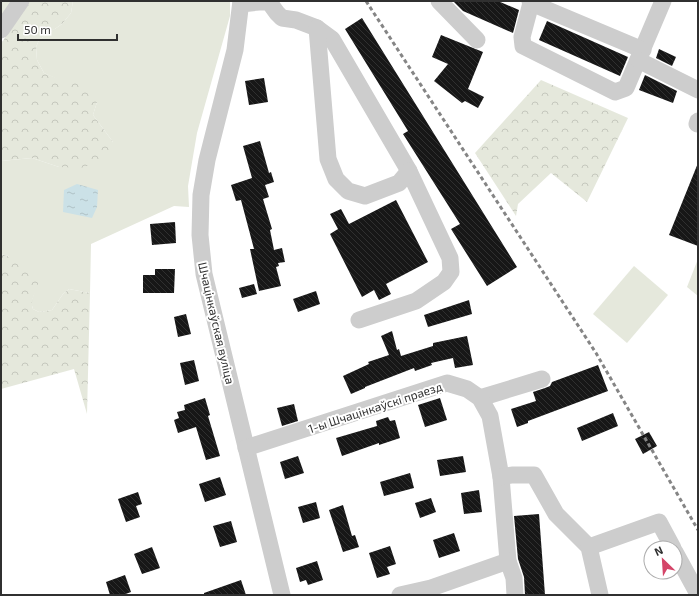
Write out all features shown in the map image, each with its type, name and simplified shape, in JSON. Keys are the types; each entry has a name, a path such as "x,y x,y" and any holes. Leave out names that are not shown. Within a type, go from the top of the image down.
{"street":[{"path":"1,30 21,1"},
{"path":"438,1 477,40"},
{"path":"663,1 640,55 626,88 615,92 523,46 522,37 530,2 640,55 698,90"},
{"path":"241,2 269,2 282,18 296,20 317,28 332,40 409,171 450,258 451,272 444,282 416,301 359,320"},
{"name":"Шчацінкаўская вуліца","path":"241,2 235,50 207,160 201,195 200,235 204,274 282,595"},
{"path":"317,28 328,159 336,179 348,192 365,196 399,183 409,171"},
{"path":"480,398 542,379"},
{"name":"1-ы Шчацінкаўскі праезд","path":"246,448 447,383 467,389 480,398 490,416 501,477 508,561 514,578 515,595"},
{"path":"501,477 534,475 556,514 589,547 600,595"},
{"path":"589,547 659,522 669,540"},
{"path":"400,595 431,588 508,561"},
{"path":"683,567 698,594"}],"green space":[{"path":"1,1 16,1 1,21"},
{"path":"28,1 73,1 71,13 62,24 39,40 36,47 37,60 44,73 64,81 77,78 94,89 97,102 93,115 113,142 107,155 96,163 81,168 59,167 32,158 1,161 1,44"},
{"path":"73,1 230,1 230,16 197,133 188,186 189,207 174,206 91,244 90,293 69,289 63,294 52,310 39,312 33,309 31,302 38,283 8,256 1,254 1,161 32,158 59,167 113,142 93,115 97,102 64,82 44,73 37,60 36,47 39,40 62,24 71,13"},
{"path":"541,80 628,118 587,202 551,173 518,204 516,216 475,153"},
{"path":"1,254 23,264 37,277 38,285 33,297 32,305 33,309 39,312 52,310 63,294 69,289 90,293 87,414 74,369 1,389"},
{"path":"698,259 698,296 687,287"},
{"path":"634,266 668,295 627,343 593,314"}],"water":[{"path":"77,184 98,190 97,207 92,218 63,212 64,190"}],"building":[{"path":"453,1 498,1 519,10 513,33 463,11"},
{"path":"362,18 517,267 487,286 451,229 460,224 403,134 408,131 345,29"},
{"path":"547,21 628,57 620,76 539,40"},
{"path":"441,35 483,52 468,89 484,97 478,108 465,101 462,103 434,81 448,64 432,57"},
{"path":"659,49 676,57 672,66 656,58"},
{"path":"645,75 677,91 673,103 639,90"},
{"path":"264,78 268,102 249,105 245,81"},
{"path":"260,141 269,173 271,172 274,182 265,185 269,197 263,199 272,229 270,230 274,250 282,248 285,262 278,263 279,266 276,267 281,286 259,291 250,249 254,249 241,200 236,201 231,185 252,178 243,146"},
{"path":"698,163 698,246 669,235"},
{"path":"396,200 428,262 386,284 391,294 379,300 374,290 362,297 330,234 338,229 330,214 341,209 349,224"},
{"path":"175,222 176,243 152,245 150,224"},
{"path":"155,269 175,269 174,293 143,293 143,275 155,275"},
{"path":"254,284 257,294 242,298 239,288"},
{"path":"316,291 320,304 298,312 293,299"},
{"path":"469,300 472,314 428,327 424,315"},
{"path":"186,314 191,334 178,337 174,317"},
{"path":"392,331 397,350 399,349 401,356 433,346 433,343 467,336 473,365 455,368 453,358 431,363 432,365 415,371 414,368 351,394 343,376 369,364 368,362 389,355 381,336"},
{"path":"194,360 199,381 185,385 180,363"},
{"path":"598,365 608,391 528,421 528,423 517,427 511,409 536,401 533,392 550,386 552,382"},
{"path":"205,398 210,415 208,416 220,456 206,460 196,427 178,433 174,420 179,418 177,412 185,410 184,405"},
{"path":"440,398 447,420 425,427 418,405"},
{"path":"294,404 298,421 282,426 277,408"},
{"path":"613,413 618,426 582,441 577,428"},
{"path":"388,417 390,421 395,420 400,438 379,445 379,443 342,456 336,438 377,426 376,421"},
{"path":"649,432 657,446 643,454 635,439"},
{"path":"298,456 304,473 285,479 280,462"},
{"path":"463,456 466,472 440,476 437,460"},
{"path":"410,473 414,488 384,496 380,482"},
{"path":"220,477 226,495 205,502 199,484"},
{"path":"479,490 482,512 464,514 461,493"},
{"path":"138,492 142,504 136,506 140,517 126,522 118,499"},
{"path":"431,498 436,512 420,518 415,503"},
{"path":"316,502 320,518 303,523 298,507"},
{"path":"343,505 352,536 355,535 359,547 343,552 329,510"},
{"path":"539,514 545,595 525,595 524,577 518,559 514,516"},
{"path":"231,521 237,542 220,547 213,526"},
{"path":"454,533 460,551 439,558 433,540"},
{"path":"390,546 396,564 387,567 390,574 377,578 369,553"},
{"path":"152,547 160,568 142,574 134,554"},
{"path":"317,561 323,580 308,585 306,580 300,582 296,568"},
{"path":"125,575 131,592 123,595 110,595 106,582"},
{"path":"241,580 246,595 204,595 204,593"}],"railway":[{"path":"366,1 596,353 698,530"}]}
